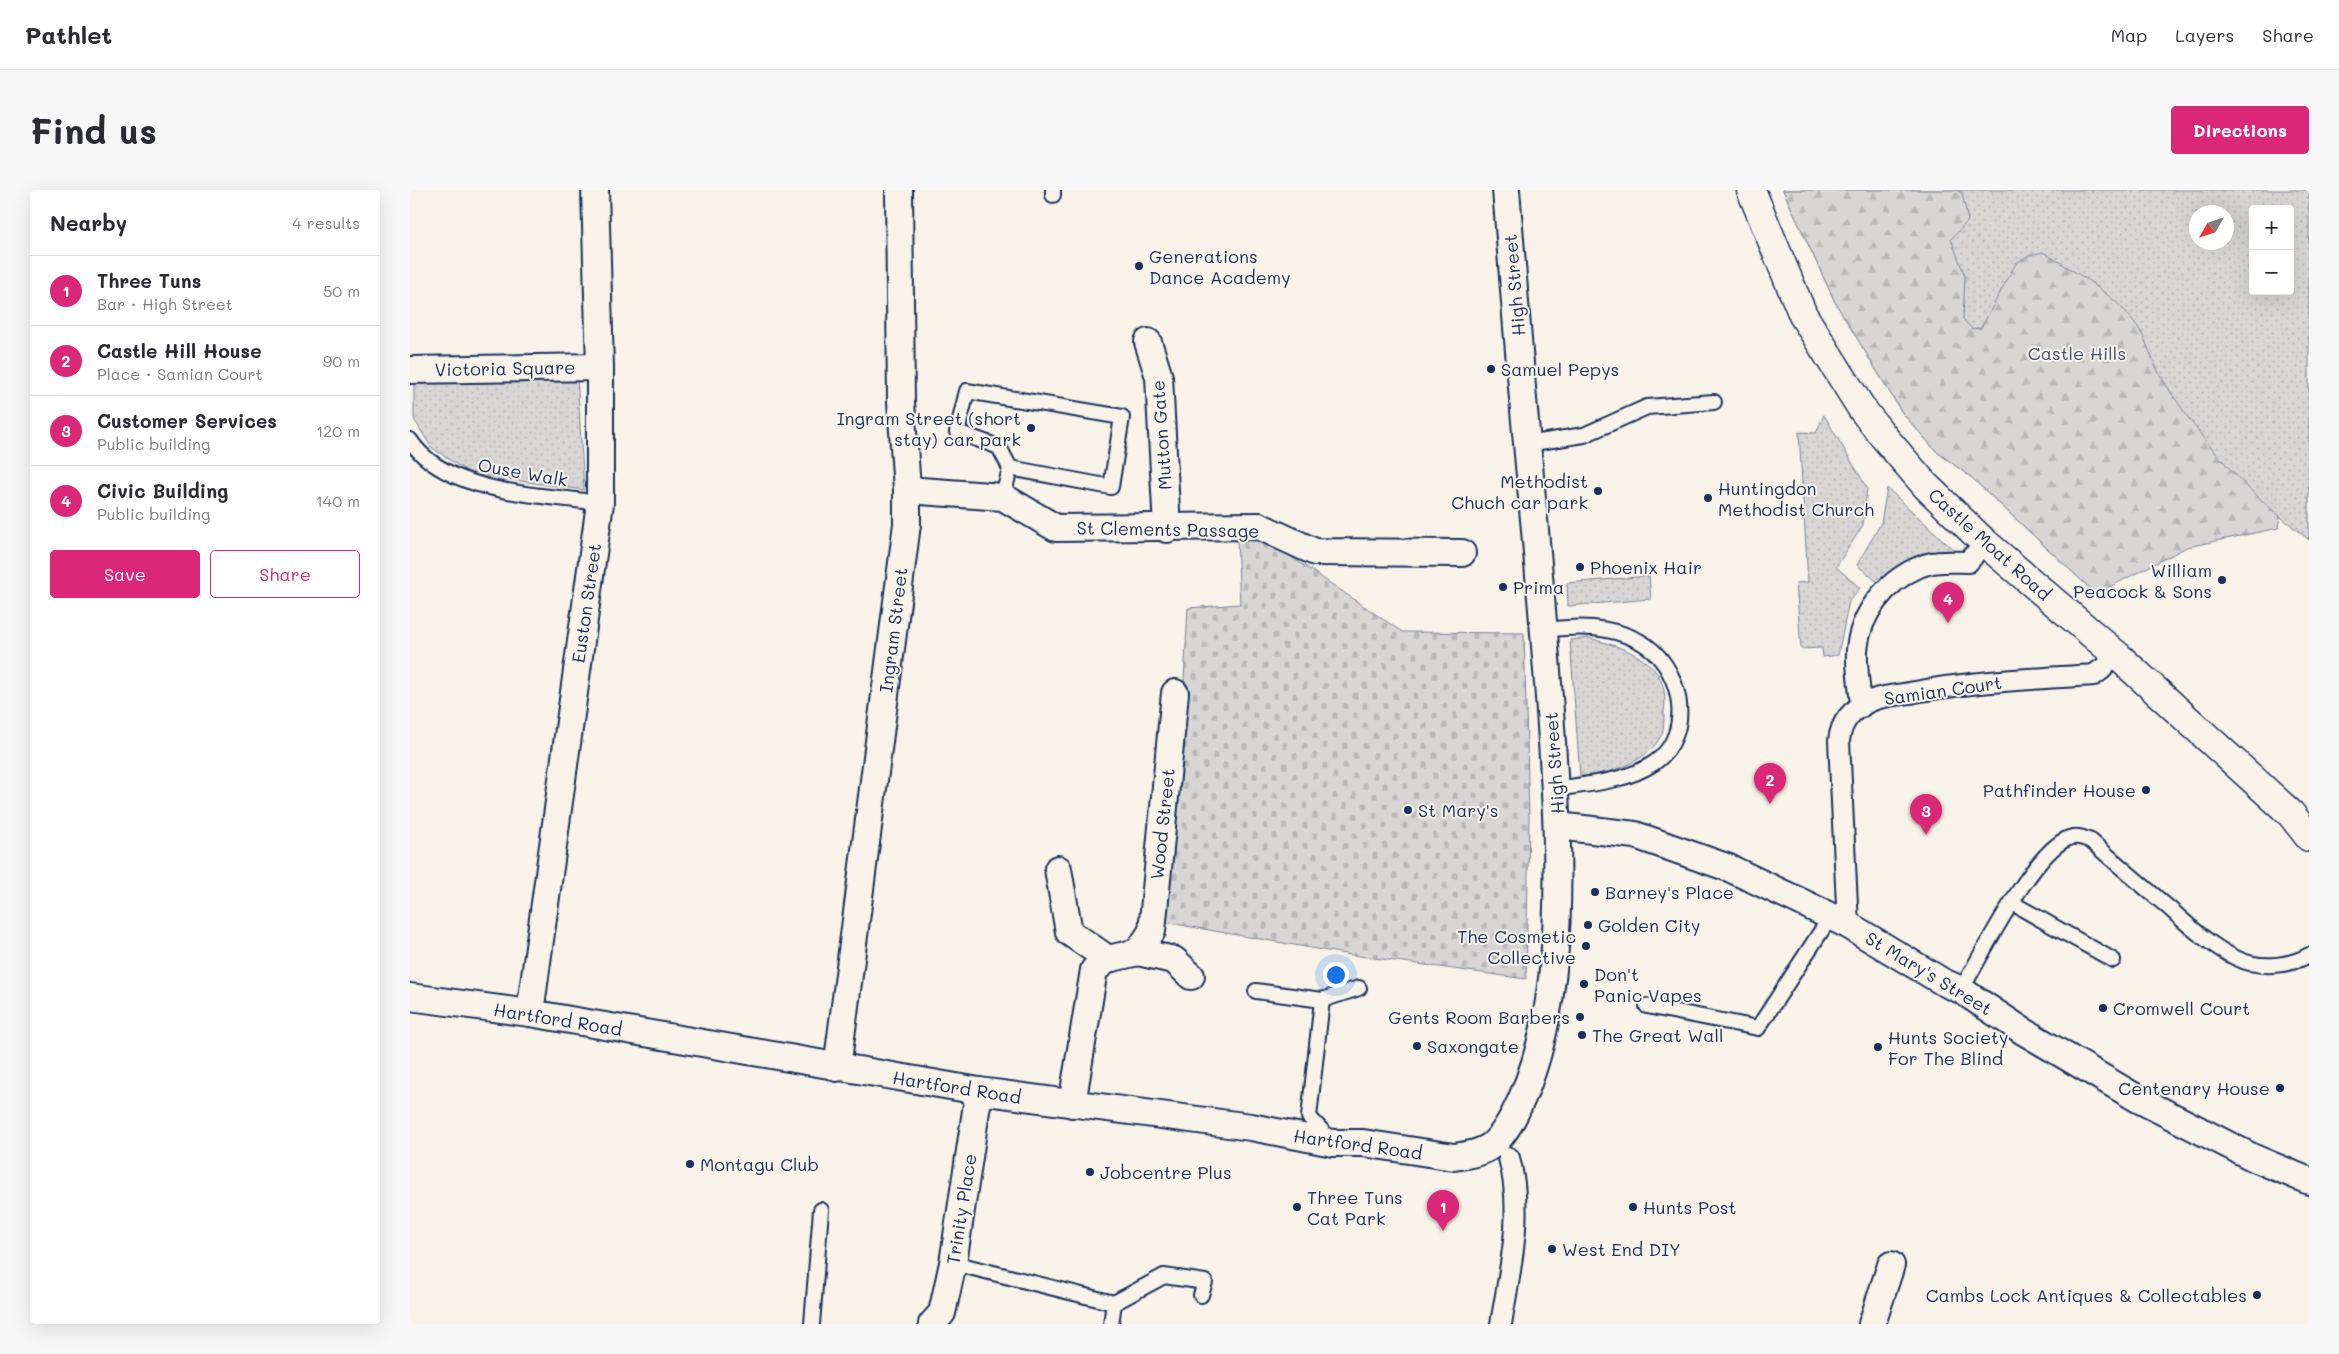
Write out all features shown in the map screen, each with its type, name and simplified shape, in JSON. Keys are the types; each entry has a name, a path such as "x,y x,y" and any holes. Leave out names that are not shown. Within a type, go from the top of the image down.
{"main road":[{"name":"Castle Moat Road","path":"1751,190 1803,315 1862,409 1926,486 1984,542 2127,663 2291,814 2309,837"}],"street":[{"name":"Euston Street","path":"530,1013 600,503 600,366 595,190"},
{"name":"Ingram Street","path":"837,1068 907,524 908,490 901,402 899,190"},
{"name":"High Street","path":"1505,1147 1538,1054 1546,1016 1555,938 1558,826 1545,630 1527,444 1506,190"},
{"name":"Mutton Gate","path":"1148,342 1159,377 1167,529"},
{"name":"Victoria Square","path":"410,370 600,366"},
{"name":"St Clements Passage","path":"908,490 1003,497 1056,528 1167,529 1259,526 1314,552 1462,553"},
{"path":"1861,707 1857,650 1863,623 1877,600 1892,584 1918,567 1939,562 1968,562 1973,556"},
{"name":"Samian Court","path":"1840,920 1840,728 1844,721 1861,707 1874,700 1954,684 2094,674 2102,669"},
{"name":"Wood Street","path":"1138,952 1152,931 1175,693"},
{"name":"St Mary's Street","path":"1558,826 1635,835 1729,868 1840,920 1943,982 1961,990 2023,1031 2140,1100 2254,1158 2309,1181"},
{"path":"1058,869 1069,932 1108,959"},
{"path":"1072,1104 1094,970 1108,959 1138,952 1174,960 1190,976"},
{"name":"Hartford Road","path":"410,997 530,1013 837,1068 979,1091 1251,1127 1334,1143 1363,1143 1454,1157 1481,1151 1492,1145 1505,1147"},
{"name":"Trinity Place","path":"932,1324 942,1313 953,1263 979,1091"},
{"path":"1501,1324 1514,1244 1516,1211 1514,1176 1505,1147"},
{"path":"1872,1324 1891,1265"}],"lane":[{"path":"1003,497 1010,468 999,447 957,432 967,391 1122,417 1111,487 1010,468"},
{"path":"1527,444 1584,435 1647,406 1714,402"},
{"name":"Ouse Walk","path":"410,440 419,454 464,481 510,491 584,501"},
{"path":"1545,630 1582,626 1620,633 1640,642 1658,654 1670,670 1676,687 1680,715 1676,737 1667,752 1637,773 1607,781 1555,789"},
{"path":"1961,990 2024,881 2054,848 2069,838 2082,837 2091,841 2200,935 2236,959 2280,966 2298,962 2309,956"},
{"path":"2012,903 2113,960"},
{"path":"1646,1006 1758,1028 1840,920"},
{"path":"1256,991 1322,1000 1359,988"},
{"path":"1322,1000 1309,1117 1334,1143"},
{"path":"812,1324 821,1210"},
{"path":"953,1263 1114,1303 1164,1276 1205,1282 1201,1295"},
{"path":"1111,1324 1114,1303"}],"green space":[{"name":"Castle Hills","path":"1783,190 2309,190 2309,540 2260,500 2230,471 2096,594 1972,478 1937,452 1903,414 1835,302"},
{"path":"1783,190 1957,190 1962,193 1968,221 1951,239 1965,276 1963,319 1972,329 1981,328 2016,263 2030,255 2043,252 2083,277 2120,306 2131,318 2143,335 2160,375 2186,414 2229,468 2280,516 2278,528 2187,547 2096,594 1972,478 1937,452 1903,414 1835,302"},
{"path":"577,376 584,490 471,474 431,447 414,419 414,380"},
{"path":"1824,415 1867,488 1863,525 1836,567 1860,588 1849,601 1838,655 1823,657 1822,648 1801,649 1796,583 1808,582 1799,432 1816,433"},
{"path":"1887,488 1957,553 1934,554 1915,559 1880,584 1857,565 1881,523"},
{"path":"1262,537 1402,632 1524,633 1529,819 1526,979 1345,954 1158,921 1184,681 1188,608 1240,604 1237,540"},
{"path":"1649,576 1651,599 1568,606 1567,583"},
{"path":"1589,638 1636,655 1652,667 1664,688 1664,723 1662,734 1656,744 1638,759 1615,770 1580,776 1570,640"}],"place":[{"name":"Generations Dance Academy","path":"1139,266"},
{"name":"Samuel Pepys","path":"1491,369"},
{"name":"Ingram Street (short stay) car park","path":"1031,428"},
{"name":"Methodist Chuch car park","path":"1598,491"},
{"name":"Huntingdon Methodist Church","path":"1708,498"},
{"name":"Phoenix Hair","path":"1580,567"},
{"name":"William Peacock & Sons","path":"2222,580"},
{"name":"Prima","path":"1503,587"},
{"name":"Civic Building","path":"1948,623"},
{"name":"Pathfinder House","path":"2146,790"},
{"name":"Castle Hill House","path":"1770,804"},
{"name":"St Mary's","path":"1408,810"},
{"name":"Customer Services","path":"1926,835"},
{"name":"Barney's Place","path":"1595,892"},
{"name":"Golden City","path":"1588,925"},
{"name":"The Cosmetic Collective","path":"1586,946"},
{"name":"Don't Panic Vapes","path":"1584,984"},
{"name":"Cromwell Court","path":"2103,1008"},
{"name":"Gents Room Barbers","path":"1580,1017"},
{"name":"The Great Wall","path":"1582,1035"},
{"name":"Saxongate","path":"1417,1046"},
{"name":"Hunts Society For The Blind","path":"1878,1047"},
{"name":"Centenary House","path":"2280,1088"},
{"name":"Montagu Club","path":"690,1164"},
{"name":"Jobcentre Plus","path":"1090,1172"},
{"name":"Three Tuns Cat Park","path":"1297,1207"},
{"name":"Hunts Post","path":"1633,1207"},
{"name":"Three Tuns","path":"1443,1231"},
{"name":"West End DIY","path":"1552,1249"},
{"name":"Cambs Lock Antiques & Collectables","path":"2257,1295"}]}
